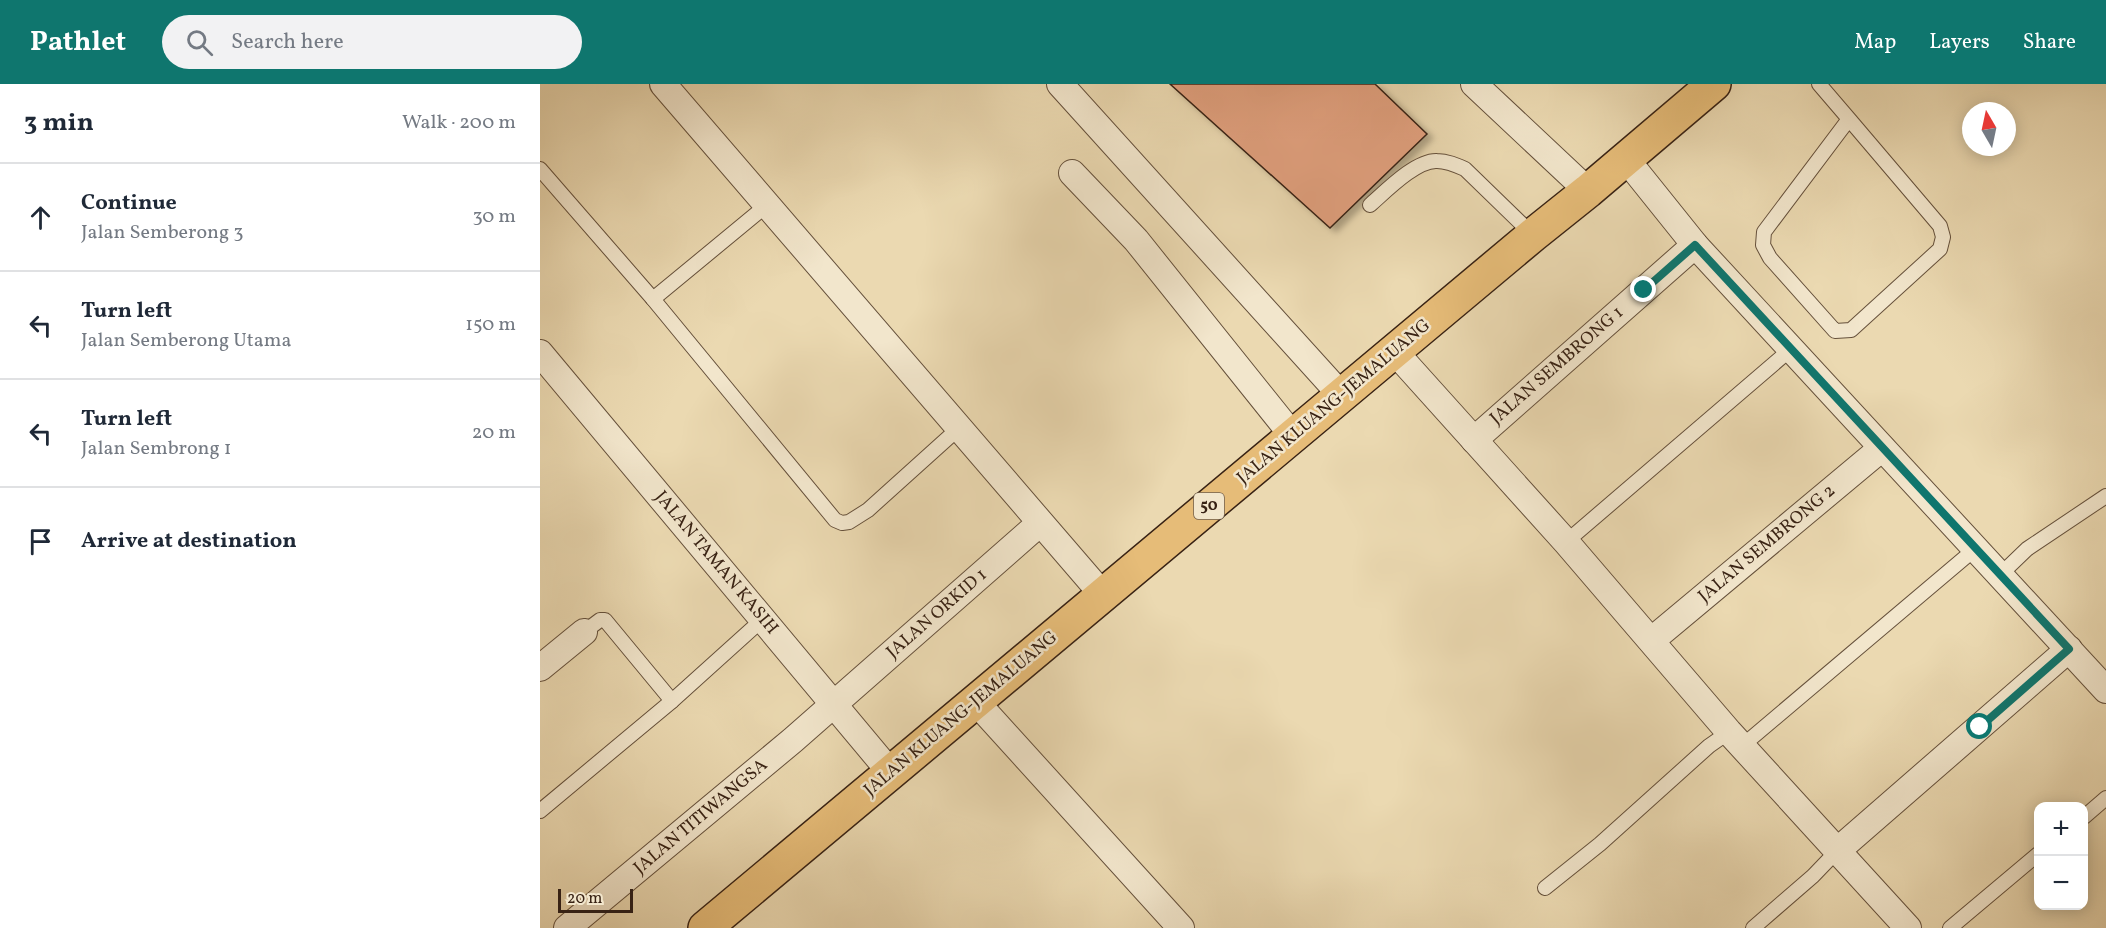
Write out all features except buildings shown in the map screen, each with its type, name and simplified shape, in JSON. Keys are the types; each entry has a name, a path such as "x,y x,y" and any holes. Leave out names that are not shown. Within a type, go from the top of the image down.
{"highway":[{"name":"JALAN KLUANG-JEMALUANG","path":"705,928 1588,191 1704,87"}],"street":[{"path":"663,84 1103,595"},
{"path":"1060,84 1342,396"},
{"path":"1474,84 1588,191"},
{"path":"1626,159 1695,245 2105,687"},
{"path":"1072,173 1136,240 1293,436"},
{"name":"JALAN SEMBRONG 1","path":"1474,440 1695,245"},
{"path":"1395,352 1566,542 1735,739 1908,928"},
{"name":"JALAN TAMAN KASIH","path":"540,353 891,773"},
{"name":"JALAN SEMBRONG 2","path":"1652,640 1882,447"},
{"name":"JALAN ORKID 1","path":"834,705 1040,523"},
{"path":"540,668 584,632"},
{"path":"1837,851 2069,649"},
{"path":"976,702 1181,928"},
{"name":"JALAN TITIWANGSA","path":"567,928 834,705"}],"lane":[{"path":"1819,84 1849,119 1940,226 1943,237 1940,249 1851,330 1843,332 1835,331 1770,258 1763,245 1764,232 1849,119"},
{"path":"1370,205 1421,163 1435,160 1450,162 1465,169 1533,235"},
{"path":"540,169 653,299 835,520 842,523 849,522 868,510 959,428"},
{"path":"653,299 767,205"},
{"path":"1566,542 1791,349"},
{"path":"2000,575 2027,549 2106,496"},
{"path":"1545,888 1600,844 1709,746 1735,739 1975,549"},
{"path":"540,811 672,701 763,619"},
{"path":"584,632 600,620 605,620 672,701"},
{"path":"2088,814 2106,798"},
{"path":"1753,928 1813,876 1837,851"},
{"path":"1950,928 2036,856"}],"route":[{"path":"1644,290 1695,245 2069,649 1980,727"}]}
